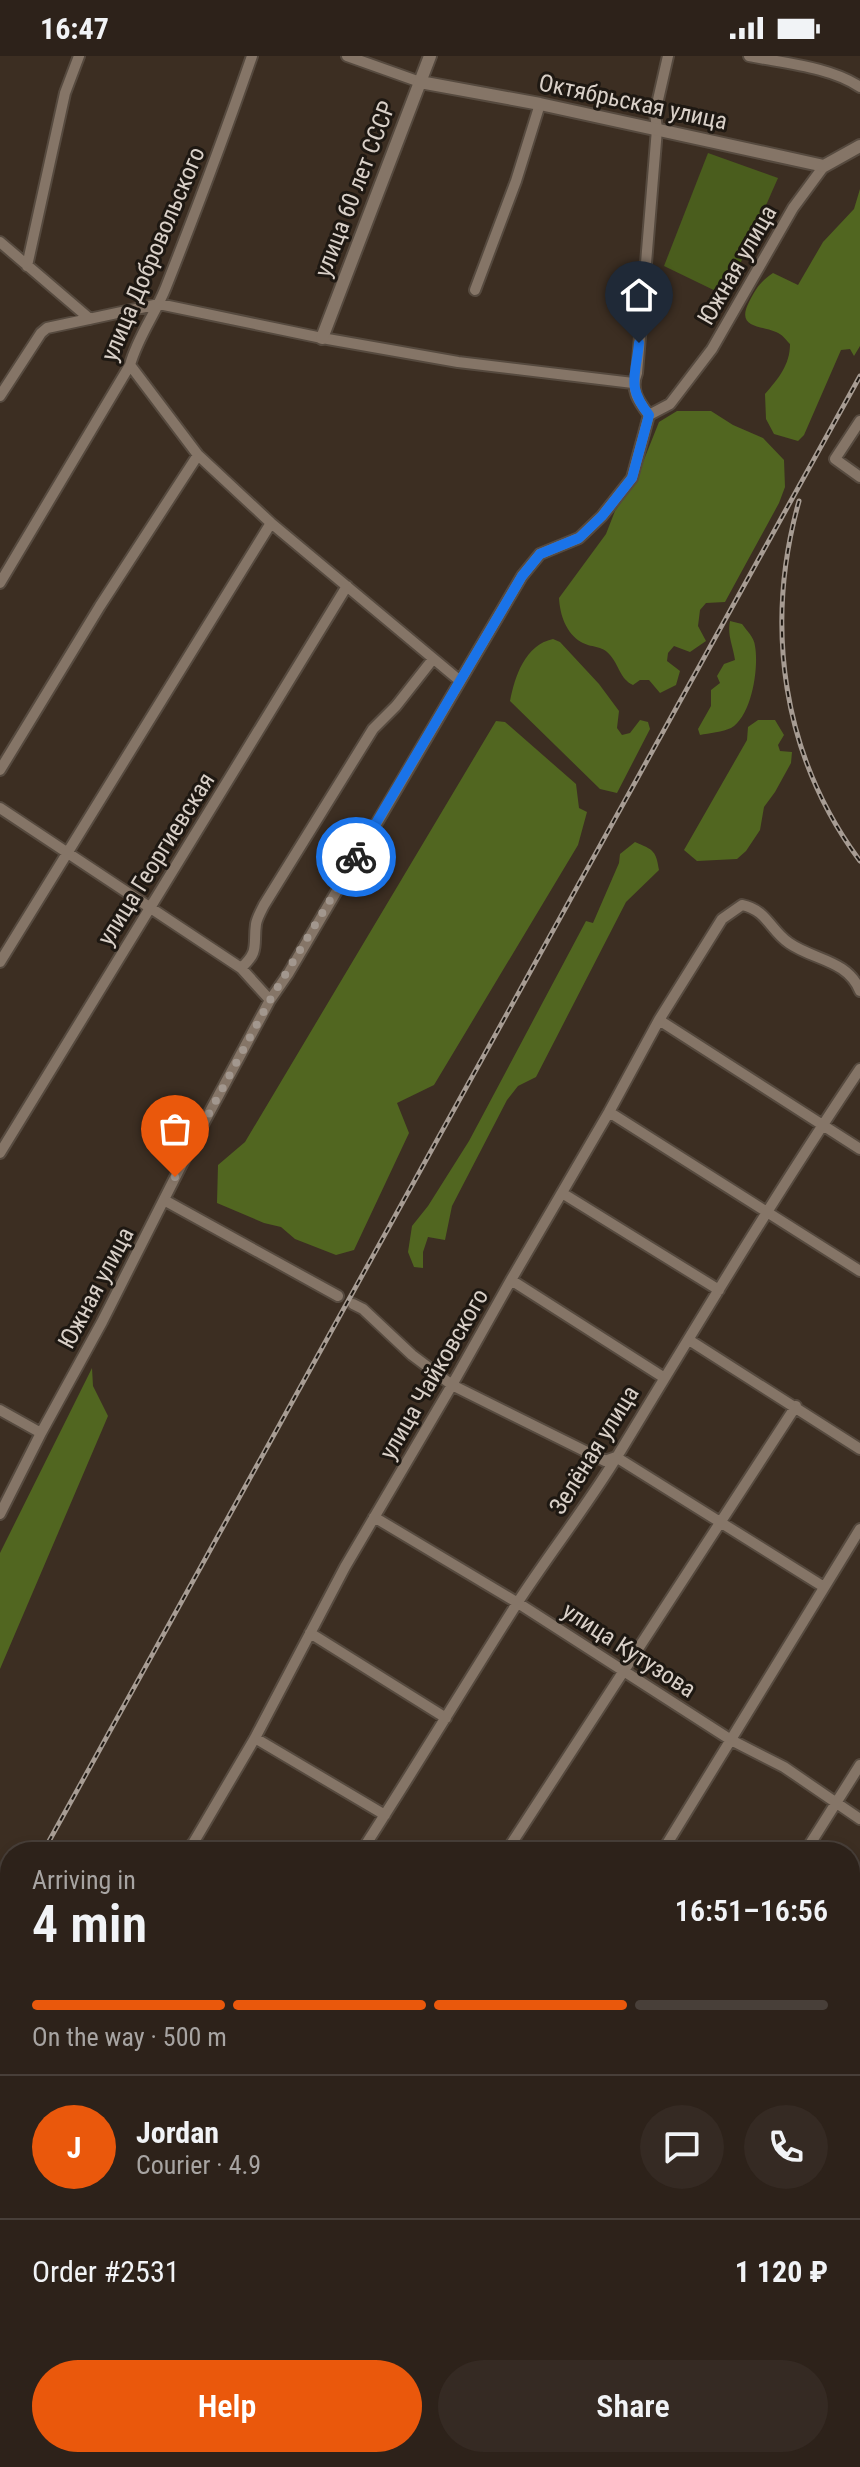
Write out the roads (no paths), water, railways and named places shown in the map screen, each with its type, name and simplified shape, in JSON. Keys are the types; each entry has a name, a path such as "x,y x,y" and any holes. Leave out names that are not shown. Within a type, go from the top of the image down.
{"street":[{"path":"27,266 65,93 79,56"},
{"name":"улица Добровольского","path":"0,583 130,365 136,343 159,304 209,179 252,56"},
{"name":"Октябрьская улица","path":"347,56 420,82 540,104 824,166"},
{"name":"улица 60 лет СССР","path":"322,338 430,56"},
{"path":"649,415 638,401 633,383 637,373 657,129 655,113 668,56"},
{"path":"749,56 831,73 860,87"},
{"path":"475,290 516,181 540,104"},
{"path":"824,166 860,146"},
{"name":"Южная улица","path":"0,1514 270,1000 522,576 540,554 579,538 602,516 632,478 649,415 670,404 712,349 793,208 824,166"},
{"path":"0,242 90,319"},
{"path":"0,396 47,328 159,304 458,362 633,383"},
{"path":"130,365 198,455 271,523 459,680"},
{"path":"860,421 835,459 860,477"},
{"path":"0,770 100,606 198,455"},
{"path":"0,962 271,523"},
{"name":"улица Георгиевская","path":"0,1153 347,586"},
{"path":"241,968 251,959 256,948 256,925 264,905 373,729 396,706 433,659"},
{"path":"0,808 241,968 270,1000"},
{"name":"улица Чайковского","path":"194,1842 255,1738 374,1517 659,1020 722,919 742,905 755,908 789,943 838,965 857,983 860,991"},
{"path":"659,1020 860,1149"},
{"name":"Зелёная улица","path":"367,1842 518,1603 616,1457 766,1213 860,1069"},
{"path":"609,1112 860,1271"},
{"path":"562,1193 719,1290"},
{"path":"164,1200 338,1296"},
{"path":"511,1280 663,1377"},
{"path":"353,1304 363,1309 412,1355 452,1385 605,1461 616,1457 824,1587"},
{"path":"689,1340 860,1449"},
{"path":"513,1842 796,1406"},
{"path":"0,1410 41,1433"},
{"name":"улица Кутузова","path":"374,1517 518,1603 731,1740 784,1767 860,1819"},
{"path":"668,1842 860,1529"},
{"path":"310,1633 446,1718"},
{"path":"255,1738 385,1815"},
{"path":"811,1842 860,1765"}],"railway":[{"path":"49,1842 860,376"},
{"path":"799,501 788,548 783,595 782,642 787,688 797,734 813,778 834,821 860,861"}]}
